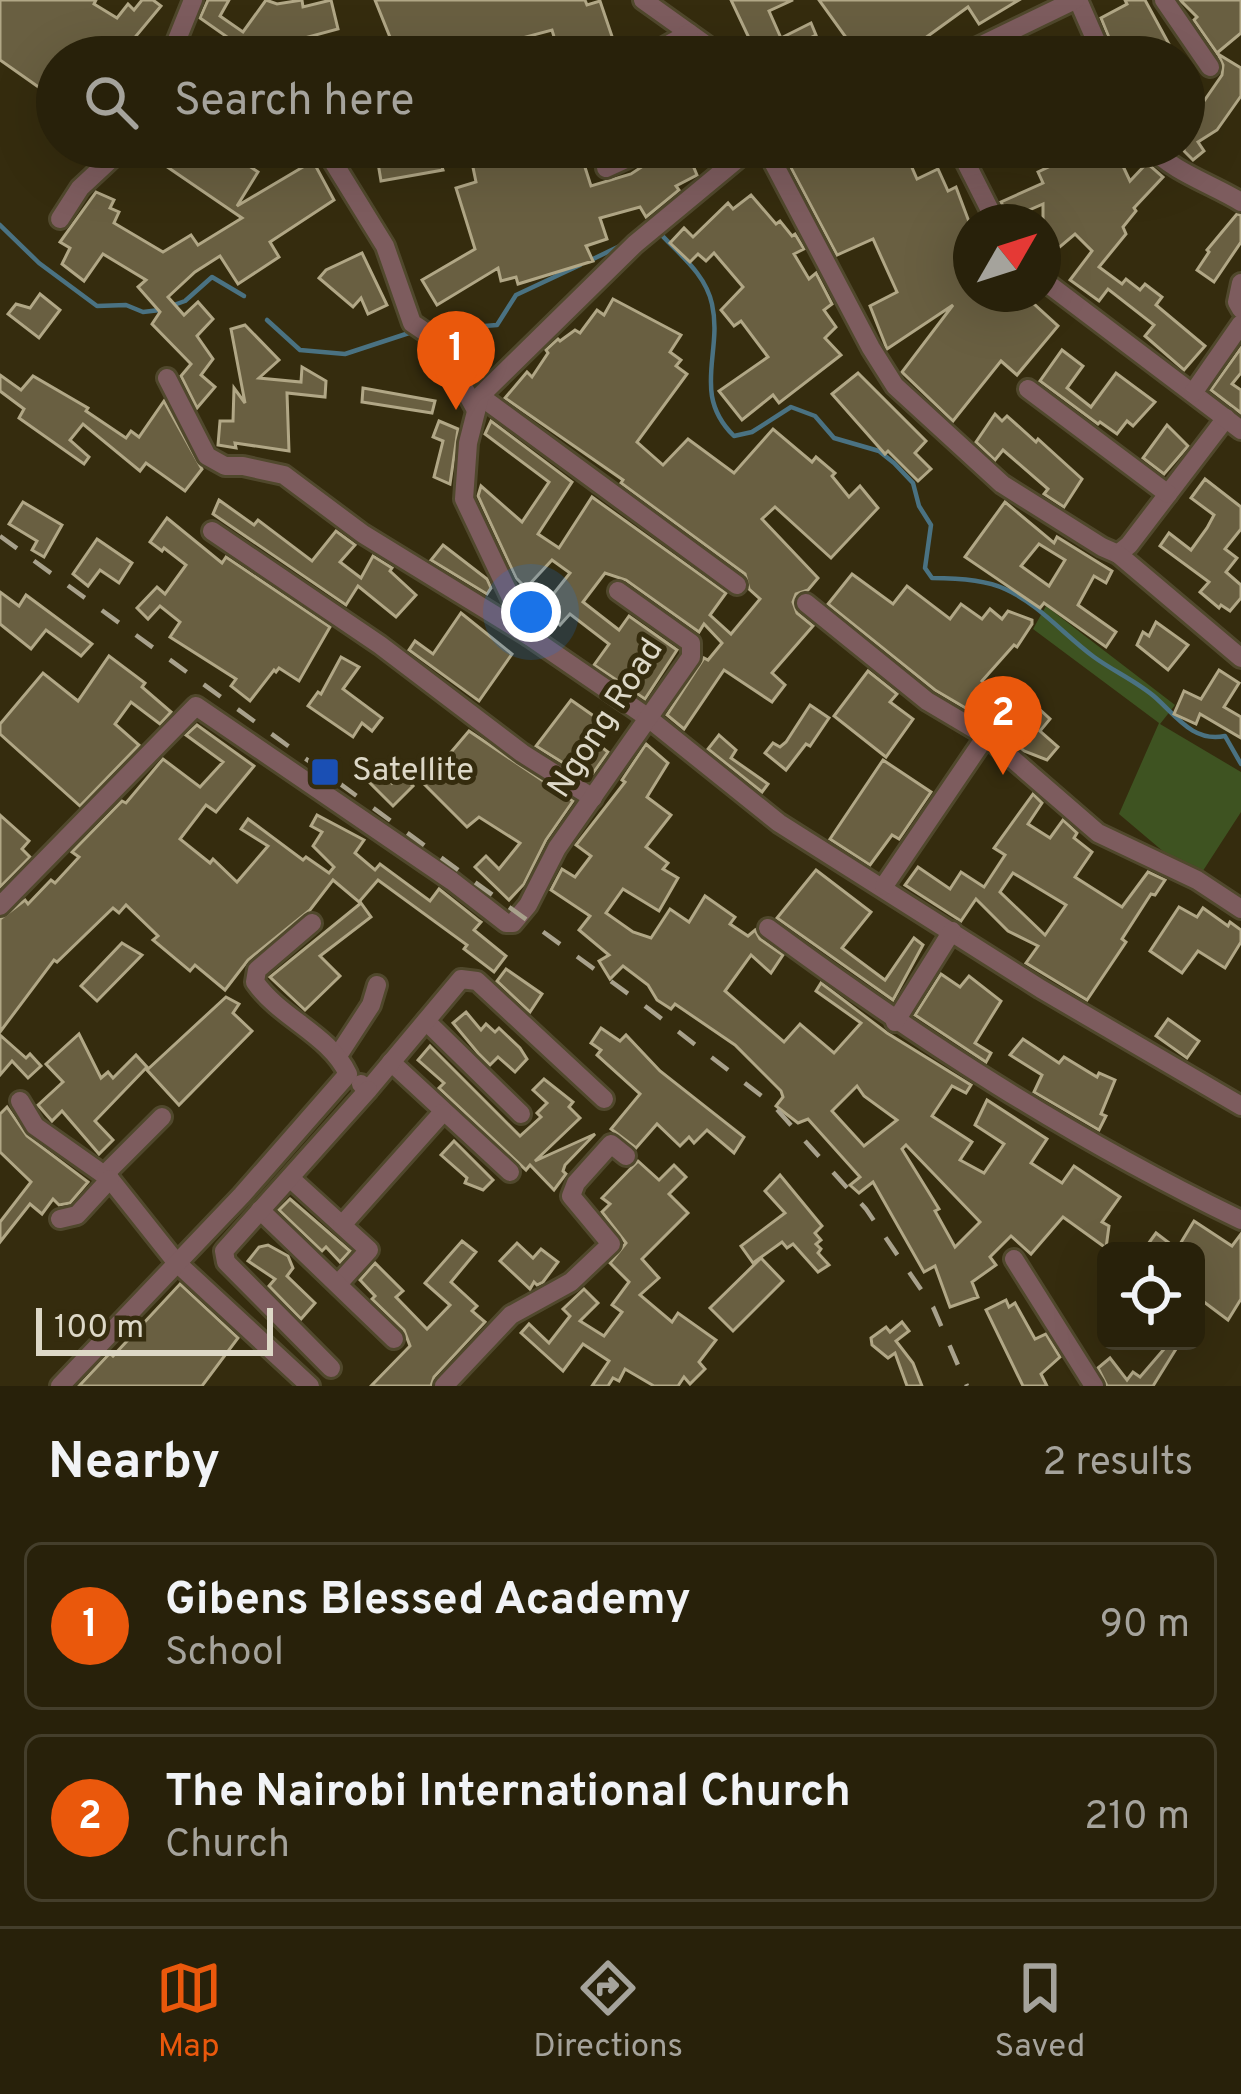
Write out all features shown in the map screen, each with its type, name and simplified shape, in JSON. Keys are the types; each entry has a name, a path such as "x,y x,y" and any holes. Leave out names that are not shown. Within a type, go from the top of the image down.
{"street":[{"path":"178,36 193,0"},
{"path":"643,0 693,36"},
{"path":"1001,36 1076,0 1093,36"},
{"path":"1164,0 1189,36"},
{"path":"684,36 689,33"},
{"path":"1205,60 1210,67"},
{"path":"60,219 80,188 101,168"},
{"path":"337,168 385,246 412,322 437,340 478,403 737,585"},
{"path":"529,636 464,499 463,478 478,403 635,244 727,168"},
{"path":"777,168 895,386 1002,484 1118,554 1241,658"},
{"path":"969,168 987,204"},
{"path":"1176,168 1241,202"},
{"path":"1241,283 1237,302 1241,309"},
{"path":"1061,294 1233,424 1118,554"},
{"path":"1193,393 1241,324"},
{"path":"167,378 208,456 225,466 284,476 363,534 529,636 647,716 779,823 1041,989 1241,1106"},
{"path":"1028,389 1168,494"},
{"path":"212,532 380,645 522,753 593,798"},
{"name":"Ngong Road","path":"0,906 191,708 203,710 506,923 513,923 557,848 691,657 691,643 618,591"},
{"path":"806,603 927,701 986,736 1098,833 1197,880 1241,910"},
{"path":"884,886 986,736"},
{"path":"312,923 257,970 255,982 278,1010 339,1054 348,1074 368,1090"},
{"path":"768,928 895,1022 1098,1148 1241,1220"},
{"path":"895,1022 952,931"},
{"path":"331,1368 226,1262 224,1251 461,979 472,978 604,1099"},
{"path":"339,1054 377,985"},
{"path":"426,1021 521,1114"},
{"path":"392,1062 510,1172"},
{"path":"60,1386 242,1195 348,1074"},
{"path":"20,1101 35,1126 108,1176 176,1262 310,1386"},
{"path":"342,1225 442,1113"},
{"path":"60,1219 77,1214 162,1117"},
{"path":"444,1386 511,1315 571,1282 611,1244 571,1196 576,1183 611,1144 626,1156"},
{"path":"290,1178 369,1250 338,1284"},
{"path":"260,1210 394,1339"},
{"path":"1014,1259 1094,1386"}],"green space":[{"path":"1046,606 1175,705 1160,724 1241,772 1241,812 1197,880 1119,814 1159,723 1033,629"}],"building":[{"path":"0,0 96,0 94,4 117,18 128,4 134,10 142,0 161,6 136,36 36,36 36,85 0,60"},
{"path":"208,0 229,0 220,16 243,32 266,0 277,4 302,0 303,7 331,0 338,29 312,36 226,36 200,18"},
{"path":"375,0 585,0 587,5 600,1 612,36 554,36 552,30 530,36 390,36"},
{"path":"731,0 793,0 769,11 780,36 748,36"},
{"path":"819,0 1019,0 979,24 968,7 928,36 845,36"},
{"path":"1125,0 1145,0 1165,36 1108,36 1101,18 1127,4"},
{"path":"1180,0 1241,0 1241,33 1217,53 1194,20 1197,17"},
{"path":"811,23 814,36 785,36"},
{"path":"1218,54 1241,68 1241,96 1217,130 1205,138 1205,100 1222,75"},
{"path":"169,168 252,168 258,172 237,206 301,168 317,168 334,200 270,242 279,257 238,284 220,256 168,297 184,315 198,302 213,319 197,336 213,359 201,375 215,387 197,408 181,376 191,364 152,324 160,312 138,287 146,280 103,254 84,281 62,264 70,248 60,242 96,192 114,200 110,208 119,212 114,223 163,252 191,235 198,245 242,218"},
{"path":"379,168 443,170 381,181"},
{"path":"473,168 585,168 591,186 640,168 694,168 697,175 676,186 679,190 646,217 640,207 600,218 607,239 586,246 593,261 518,284 516,277 501,281 498,268 437,305 422,280 475,249 456,188 476,182"},
{"path":"791,168 912,168 917,179 938,169 948,191 956,187 962,204 953,204 953,305 887,349 870,306 897,292 873,239 837,255"},
{"path":"1046,168 1124,168 1130,181 1142,168 1153,168 1163,177 1134,208 1123,227 1126,234 1099,267 1122,284 1126,279 1140,290 1145,284 1162,297 1156,305 1205,346 1184,370 1145,336 1154,325 1108,289 1099,301 1070,280 1092,251 1075,234 1061,246 1061,204 1002,204 1043,183 1038,172"},
{"path":"751,195 776,224 780,221 795,234 804,249 794,254 809,279 816,273 832,304 824,310 836,327 825,338 841,355 779,403 773,395 742,420 719,391 768,357 741,321 734,326 721,310 743,287 714,253 706,261 698,254 690,262 670,243 684,228 693,237 728,203 733,209"},
{"path":"1237,214 1241,215 1241,242 1214,282 1197,270"},
{"path":"362,253 387,305 368,314 361,298 353,307 319,278"},
{"path":"40,294 60,310 39,338 8,314 16,304 30,308"},
{"path":"613,299 681,335 670,352 681,360 676,366 687,374 637,442 663,465 688,439 734,473 773,429 812,462 816,457 835,473 832,476 849,497 860,486 878,508 831,558 775,507 762,519 818,578 808,590 796,594 793,602 797,613 813,626 772,673 785,685 772,702 724,670 684,729 667,715 704,658 708,660 722,643 704,624 699,632 626,580 605,573 583,602 619,630 629,616 677,650 645,699 594,665 609,644 570,614 560,625 543,607 570,573 552,560 526,588 516,578 478,496 481,486 522,522 549,482 485,434 491,421 572,482 538,534 559,548 592,497 726,593 710,615 731,634 760,599 749,589 745,574 623,480 505,398 527,372 532,377 546,350 558,339 575,330 580,333 597,310 604,315"},
{"path":"953,305 953,312 1043,312 1058,326 1017,375 1001,361 953,421 902,372"},
{"path":"245,325 279,360 259,378 301,382 302,367 326,381 325,397 287,393 289,451 218,445 220,421 233,421 234,388 245,403 231,329"},
{"path":"1241,348 1241,373 1232,384 1241,390 1241,413 1211,390"},
{"path":"1062,350 1083,366 1067,388 1091,407 1116,373 1155,402 1133,426 1127,421 1117,434 1098,424 1040,381"},
{"path":"858,373 926,441 915,453 931,469 918,481 888,451 885,454 832,394"},
{"path":"0,375 21,390 33,376 88,408 126,438 131,431 139,437 164,401 202,469 185,491 146,463 140,471 83,424 70,440 89,457 84,464 19,418 24,409 0,391"},
{"path":"363,388 435,401 432,413 362,402"},
{"path":"995,414 1002,421 1007,416 1036,442 1038,439 1082,479 1064,507 1044,494 1048,489 1003,450 995,460 976,442"},
{"path":"439,421 458,429 450,484 434,477 443,441 433,437"},
{"path":"1167,425 1188,446 1164,474 1143,458"},
{"path":"1205,479 1241,507 1241,529 1225,549 1237,558 1226,572 1241,585 1241,598 1230,611 1200,592 1209,582 1160,546 1169,533 1191,550 1207,528 1214,515 1191,498"},
{"path":"219,500 254,525 258,520 312,561 336,531 355,545 340,562 361,578 373,556 392,568 416,595 396,617 358,586 346,605 213,514"},
{"path":"23,502 62,525 44,557 32,550 37,541 9,524"},
{"path":"1005,502 1054,543 1057,537 1112,571 1106,583 1094,576 1078,605 1116,632 1106,647 1044,603 1040,608 965,557","holes":["1039,544 1065,560 1049,586 1021,566"]},
{"path":"167,518 222,563 226,557 330,627 299,681 279,668 274,670 250,701 231,686 236,679 170,637 180,622 160,606 148,619 137,608 157,587 165,594 186,565 150,542"},
{"path":"97,539 132,563 119,583 100,570 88,586 73,574"},
{"path":"443,545 487,579 491,588 487,594 431,560"},
{"path":"852,574 893,604 907,586 950,619 961,604 982,619 990,609 1002,619 1008,611 1032,624 1017,647 982,681 990,689 969,710 935,690 828,604"},
{"path":"0,592 19,606 26,595 92,644 81,656 46,630 31,649 0,624"},
{"path":"461,613 512,654 479,701 409,650 415,641 433,654"},
{"path":"1156,622 1188,645 1168,670 1137,645 1143,632 1149,636"},
{"path":"109,656 145,683 142,687 171,712 160,724 131,702 115,724 139,745 80,806 0,734 0,724 43,673 78,701"},
{"path":"341,657 359,667 343,689 382,718 372,731 362,723 353,737 308,706 321,694"},
{"path":"1219,670 1239,683 1224,707 1241,717 1241,738 1200,714 1196,724 1174,714 1184,691 1201,699"},
{"path":"868,671 897,694 890,702 913,719 886,757 834,716"},
{"path":"571,700 598,719 587,736 608,752 589,779 536,746"},
{"path":"810,705 829,718 786,770 765,753 773,743 780,747 786,742"},
{"path":"1036,706 1050,719 1040,731 1058,747 1047,760 1024,751 1009,738"},
{"path":"197,725 254,766 216,812 206,805 180,839 210,863 213,859 237,882 268,846 241,829 248,819 303,860 306,857 329,873 334,867 313,846 322,832 311,826 317,815 364,840 355,853 375,870 380,864 430,901 439,889 481,922 474,930 506,956 494,972 464,949 467,945 378,880 359,902 333,880 310,910 248,960 225,990 195,965 190,971 153,940 158,936 126,905 119,913 113,908 54,960 0,1032 0,919 25,900 28,904 51,880 55,883 79,857 72,852 122,801 126,803 163,759 200,787 223,762 186,735"},
{"path":"469,731 573,801 524,884 509,900 475,867 486,856 499,869 520,843 479,817 467,827 424,784"},
{"path":"719,735 736,750 731,758 768,784 762,792 708,749"},
{"path":"646,744 668,763 647,797 671,815 646,847 668,863 663,869 678,878 659,911 623,889 606,913 651,938 670,909 689,922 705,896 735,917 730,924 748,936 755,930 783,955 771,973 751,955 725,991 784,1042 800,1024 834,1053 861,1023 816,991 821,983 887,1033 971,1085 966,1093 952,1086 932,1116 972,1142 960,1160 984,1173 1004,1144 975,1125 987,1100 1047,1139 1031,1163 1062,1183 1074,1166 1120,1197 1102,1222 1109,1226 1107,1242 1098,1242 1063,1217 1031,1254 1011,1236 990,1257 996,1265 972,1282 978,1297 950,1307 935,1266 924,1272 873,1182 859,1193 850,1185 860,1177 808,1119 798,1123 776,1106 783,1097 781,1091 735,1045 675,1004 671,1009 657,1000 648,985 623,966 610,979 599,961 609,955 579,930 590,916 551,890 562,869 575,877 591,856 576,845 625,782","holes":["857,1086 897,1120 864,1146 832,1111","906,1145 980,1222 955,1247 935,1211 939,1209 902,1149"]},
{"path":"883,760 931,792 899,839 892,835 870,865 830,839"},
{"path":"381,771 392,783 401,774 413,786 393,806 369,782"},
{"path":"1033,794 1042,803 1028,824 1050,838 1063,820 1077,833 1074,838 1092,852 1075,877 1122,907 1148,872 1165,880 1151,894 1087,1000 1026,963 1038,946 1008,931 976,899 961,921 905,885 918,867 950,889 961,872 984,887 1005,855 994,848","holes":["1013,873 1066,905 1045,935 1000,892"]},
{"path":"0,815 29,841 22,849 30,857 0,887"},
{"path":"816,870 871,912 842,948 885,980 914,938 923,945 893,1000 777,918"},
{"path":"361,903 371,917 320,956 340,976 305,1010 270,977"},
{"path":"1179,907 1197,917 1203,908 1241,930 1241,942 1225,968 1198,951 1182,973 1150,951"},
{"path":"122,943 142,955 97,1001 81,986"},
{"path":"506,969 542,994 530,1012 497,981"},
{"path":"941,974 960,987 969,976 1001,1001 975,1043 991,1053 986,1062 915,1015"},
{"path":"226,997 239,1004 233,1013 252,1031 179,1105 147,1070"},
{"path":"466,1012 481,1030 486,1024 495,1032 499,1028 520,1048 527,1059 515,1072 498,1057 490,1065 453,1023"},
{"path":"1168,1019 1199,1041 1187,1058 1156,1036"},
{"path":"601,1028 620,1041 626,1035 660,1071 744,1137 734,1153 707,1130 694,1143 689,1137 680,1146 657,1124 636,1148 611,1129 640,1094 597,1055 601,1050 591,1043"},
{"path":"79,1034 101,1078 108,1072 113,1078 136,1055 147,1067 95,1121 113,1140 99,1154 62,1111 52,1121 38,1105 63,1082 46,1064"},
{"path":"0,1035 41,1066 28,1078 12,1061 0,1075"},
{"path":"1023,1039 1059,1063 1064,1057 1097,1077 1099,1073 1115,1080 1099,1130 1034,1092 1042,1075 1010,1055"},
{"path":"430,1046 520,1136 541,1117 537,1113 547,1103 533,1090 544,1079 573,1102 569,1107 580,1118 535,1161 595,1134 565,1165 566,1174 554,1190 530,1165 526,1170 439,1088 444,1083 418,1060"},
{"path":"7,1107 27,1136 88,1182 70,1203 59,1205 53,1199 42,1214 30,1204 0,1242 0,1222 31,1182 0,1152 0,1114"},
{"path":"454,1141 493,1180 483,1190 465,1183 467,1178 441,1155"},
{"path":"638,1161 659,1180 674,1165 686,1177 669,1194 688,1213 642,1259 659,1278 640,1295 672,1322 678,1313 716,1340 699,1362 705,1369 690,1384 684,1377 678,1386 654,1386 625,1369 619,1381 613,1378 608,1386 592,1386 609,1361 583,1344 563,1371 521,1333 529,1324 549,1343 570,1316 563,1309 584,1289 598,1303 580,1321 604,1336 622,1312 612,1305 629,1282 610,1263 626,1243 602,1212 610,1204 602,1198"},
{"path":"780,1175 822,1226 815,1233 821,1240 816,1244 829,1265 818,1272 793,1244 787,1248 782,1242 753,1263 741,1246 785,1213 765,1191"},
{"path":"290,1199 350,1251 340,1262 279,1210"},
{"path":"1194,1221 1232,1246 1241,1234 1241,1299 1228,1320 1205,1303 1205,1242 1181,1242"},
{"path":"462,1241 476,1252 451,1282 477,1306 472,1311 485,1322 431,1386 371,1386 410,1346 404,1330 360,1280 375,1263 403,1291 396,1297 427,1329 450,1305 425,1283"},
{"path":"517,1243 533,1258 541,1249 558,1262 543,1282 534,1282 530,1289 500,1261"},
{"path":"268,1245 288,1256 293,1268 287,1276 315,1303 301,1319 269,1286 275,1279 248,1261 259,1247"},
{"path":"761,1258 783,1281 733,1331 710,1308"},
{"path":"180,1284 238,1338 202,1386 79,1386 110,1353 113,1356"},
{"path":"1006,1300 1009,1307 1015,1303 1035,1339 1046,1334 1060,1357 1041,1374 1047,1386 1023,1386 986,1310"},
{"path":"902,1322 909,1331 896,1341 913,1363 922,1386 907,1386 895,1353 888,1358 872,1345 871,1338"},
{"path":"1163,1350 1175,1350 1153,1386 1107,1386 1098,1368 1110,1358 1127,1380 1133,1372 1140,1377"}],"waterway":[{"path":"0,225 39,263 97,306 160,310"},
{"path":"657,230 697,273 708,293 714,322 711,389 721,420 734,436 752,432 791,407 815,416 834,438 879,451 913,483 931,525 925,568 932,578 979,581 1017,595 1094,657 1149,692 1186,726 1204,736 1225,736 1241,764"},
{"path":"591,260 624,244"},
{"path":"448,329 497,325 516,295 580,265"},
{"path":"171,306 185,301 212,277 244,296"},
{"path":"267,320 300,350 345,354 409,333"}],"railway":[{"path":"0,536 649,1009 772,1104 866,1209 933,1307 967,1386"}],"place":[{"name":"Gibens Blessed Academy","path":"456,410"},
{"name":"Satellite","path":"325,772"},
{"name":"The Nairobi International Church","path":"1003,775"}]}
